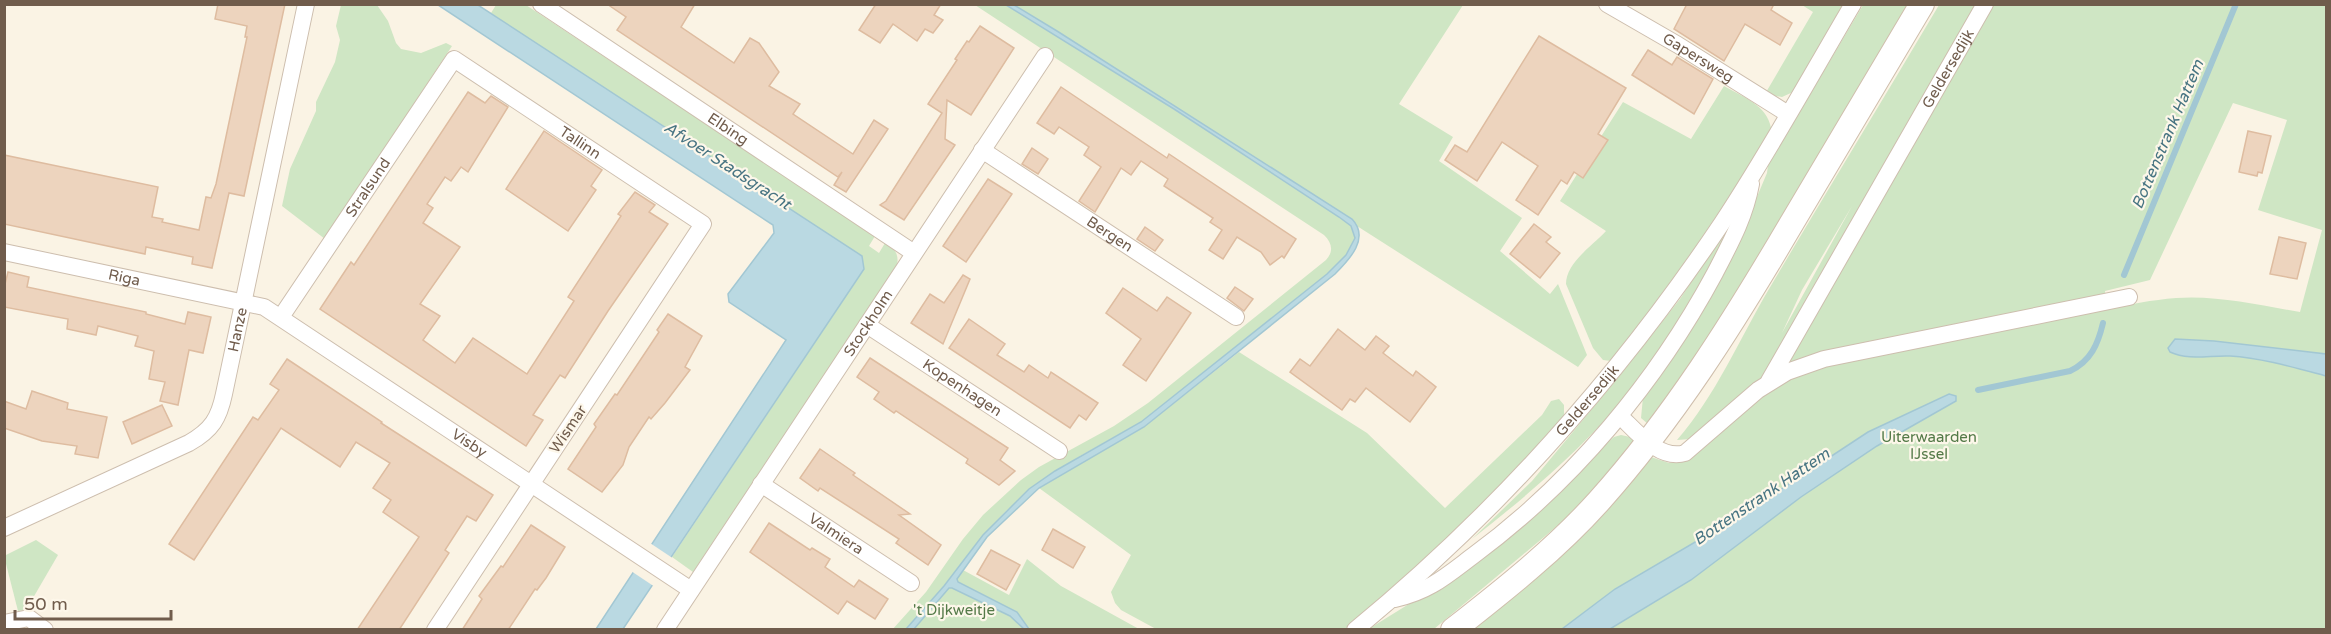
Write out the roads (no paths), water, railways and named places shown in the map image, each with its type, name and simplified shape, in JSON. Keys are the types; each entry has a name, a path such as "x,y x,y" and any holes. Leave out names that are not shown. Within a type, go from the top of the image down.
{"main road":[{"path":"1453,630 1510,585 1598,502 1649,442 1684,396 1751,292 1922,4"}],"street":[{"name":"Hanze","path":"4,528 189,443 209,430 217,421 306,4"},
{"name":"Elbing","path":"541,4 914,253"},
{"name":"Gapersweg","path":"1606,4 1678,45 1788,114"},
{"name":"Geldersedijk","path":"1355,630 1475,522 1584,405 1667,302 1753,175 1853,4"},
{"name":"Geldersedijk","path":"1768,383 1985,4"},
{"name":"Stockholm","path":"665,630 685,586 761,484 1045,56"},
{"name":"Tallinn","path":"454,59 703,224 701,228"},
{"name":"Stralsund","path":"281,317 454,59"},
{"name":"Bergen","path":"982,150 1236,317"},
{"name":"Geldersedijk","path":"1392,599 1413,595 1429,588 1501,535 1563,476 1620,416 1673,344 1700,301 1743,215 1753,175"},
{"name":"Wismar","path":"435,630 701,228"},
{"name":"Riga","path":"4,252 243,301"},
{"name":"Geldersedijk","path":"1620,416 1664,454 1677,456 1684,453 1758,390 1787,372 1824,359 2129,297"},
{"name":"Visby","path":"243,301 264,307 281,317 685,586"},
{"name":"Kopenhagen","path":"867,325 1059,451"},
{"name":"Valmiera","path":"761,484 912,583"},
{"path":"4,623 29,618 45,630"}],"water":[{"path":"438,5 478,5 862,256 864,269 623,629 596,629 786,340 729,302 728,294 774,233 773,225"},
{"path":"1006,5 1014,5 1057,31 1352,219 1357,226 1358,241 1352,255 1335,274 1144,427 1039,488 987,537 957,579 958,582 1017,612 1029,629 1024,629 1010,616 949,588 914,629 906,629 944,586 983,535 1029,489 1055,471 1141,422 1327,274 1346,255 1355,238 1351,226 1339,217 1174,109"},
{"path":"2175,339 2214,341 2326,354 2326,376 2254,359 2177,355 2170,352 2168,348"},
{"path":"1949,394 1956,396 1956,401 1877,446 1801,497 1691,580 1610,629 1562,629 1615,589 1748,511 1868,432"}],"waterway":[{"name":"Bottenstrank Hattem","path":"2124,275 2236,4"},
{"name":"Bottenstrank Hattem","path":"1978,390 2070,371 2088,357 2099,338 2103,323"}],"water label":[{"name":"Afvoer Stadsgracht","path":"728,165"}],"park label":[{"name":"Uiterwaarden IJssel","path":"1929,446"},
{"name":"'t Dijkweitje","path":"954,610"}]}
